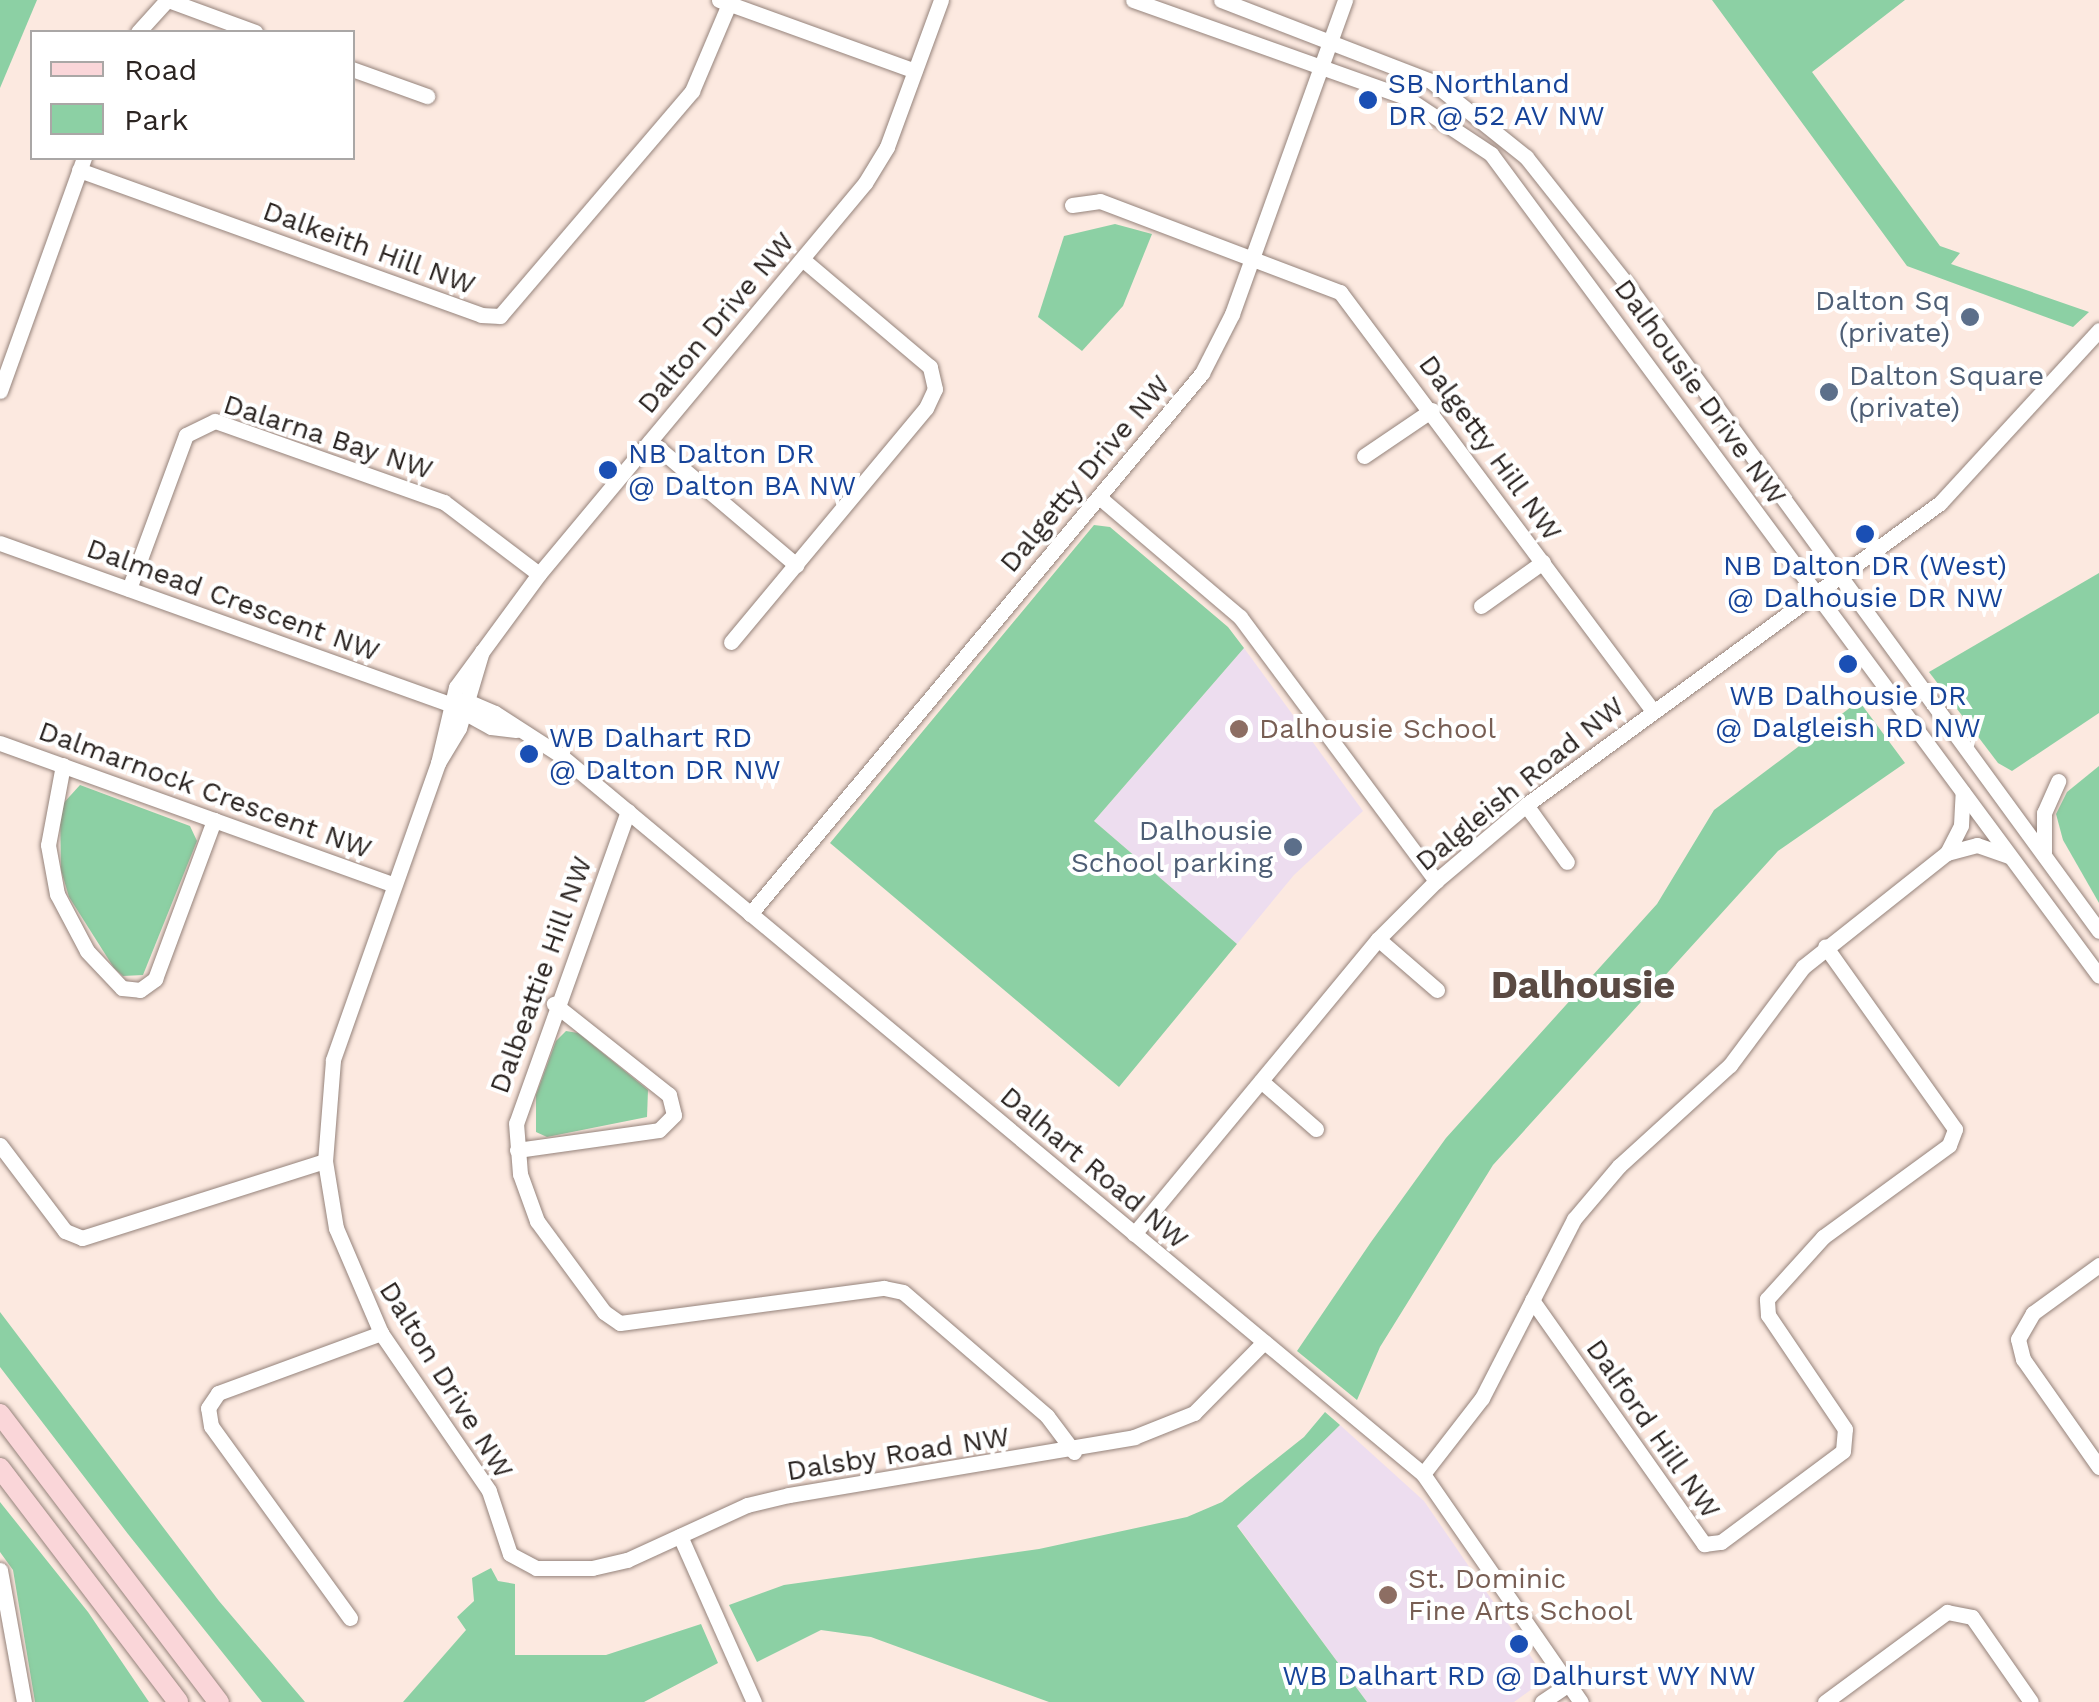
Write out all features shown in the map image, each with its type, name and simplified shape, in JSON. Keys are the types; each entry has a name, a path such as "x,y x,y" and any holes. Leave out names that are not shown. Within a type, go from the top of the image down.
{"main road":[{"path":"0,1414 219,1702"},
{"path":"0,1468 172,1698"}],"street":[{"path":"140,30 167,0 250,30"},
{"name":"Dalton Drive NW","path":"438,763 449,704 482,651 539,574 877,164 941,0"},
{"name":"Dalhousie Drive NW","path":"1133,0 1325,67 1440,116 1491,154 2099,976"},
{"name":"Dalhousie Drive NW","path":"1220,0 1431,81 1526,156 2099,930"},
{"name":"Dalgetty Drive NW","path":"750,914 1202,374 1253,256 1325,67 1345,0"},
{"path":"724,2 915,71"},
{"name":"Dalkeith Hill NW","path":"81,164 481,315 500,316 692,91 724,2"},
{"path":"355,70 427,96"},
{"path":"0,391 81,164"},
{"name":"Dalgetty Hill NW","path":"1072,205 1100,202 1253,256 1340,292 1432,410 1652,711"},
{"path":"731,642 936,389 930,367 802,259"},
{"path":"1816,593 1960,486 2099,330"},
{"path":"1364,456 1432,410"},
{"name":"Dalarna Bay NW","path":"129,588 186,435 215,421 444,502 539,574"},
{"path":"650,441 796,565"},
{"path":"1099,497 1240,617 1436,881"},
{"name":"Dalmead Crescent NW","path":"0,542 449,704"},
{"path":"1481,606 1544,562"},
{"name":"Dalgleish Road NW","path":"1134,1234 1378,940 1436,881 1526,805 1816,593"},
{"name":"Dalton Drive NW","path":"482,651 466,709 438,763 333,1060 325,1161 342,1249 381,1333 471,1458 518,1561"},
{"name":"Dalhart Road NW","path":"449,704 516,730 560,755 1423,1474 1581,1702"},
{"name":"Dalmarnock Crescent NW","path":"0,743 394,885"},
{"path":"63,765 48,845 57,894 87,951 122,988 140,990 155,980 214,820"},
{"path":"2044,855 2044,813 2058,781"},
{"path":"1947,854 1962,825 1964,792"},
{"path":"1526,805 1567,862"},
{"name":"Dalbeattie Hill NW","path":"628,811 521,1100 517,1150 537,1221 615,1322 892,1288 906,1293 1047,1416 1074,1452"},
{"path":"1423,1474 1482,1398 1556,1247 1594,1191 1730,1065 1779,994 1825,946 1947,854 1977,846 2012,858"},
{"path":"1378,940 1437,990"},
{"name":"Dalford Hill NW","path":"1532,1300 1704,1544 1721,1542 1843,1451 1845,1429 1768,1315 1766,1299 1823,1237 1948,1144 1955,1129 1825,946"},
{"path":"517,1150 659,1130 674,1115 669,1095 554,1004"},
{"path":"1261,1082 1316,1129"},
{"path":"0,1145 65,1231 82,1238 325,1161"},
{"path":"2099,1265 2034,1313 2018,1338 2023,1359 2099,1467"},
{"path":"350,1618 211,1426 208,1408 218,1393 381,1333"},
{"name":"Dalsby Road NW","path":"518,1561 547,1569 592,1568 680,1536 747,1505 789,1495 1074,1452 1194,1412 1264,1342"},
{"path":"680,1536 754,1702"},
{"path":"0,1570 24,1702"},
{"path":"1825,1702 1933,1618 1956,1612 1976,1622 2031,1702"},
{"path":"1542,1702 1569,1684"}],"shaded area":[{"name":"Dalhousie School","path":"1244,648 1363,811 1294,875 1237,944 1094,821"},
{"name":"St. Dominic Fine Arts School","path":"1340,1425 1424,1501 1536,1664 1532,1689 1514,1702 1367,1702 1237,1525"}],"green space":[{"path":"0,0 37,0 0,88"},
{"path":"1712,0 1905,0 1812,72 1940,246 1960,253 1951,264 2089,312 2073,327 1907,266"},
{"path":"1115,224 1152,234 1123,306 1082,351 1038,317 1064,236"},
{"path":"1094,525 1110,527 1228,627 1244,648 1094,821 1237,944 1119,1087 830,843"},
{"path":"2099,573 2099,713 2012,771 1998,763 1929,672"},
{"path":"1859,701 1905,763 1778,851 1493,1165 1380,1347 1357,1400 1297,1351 1371,1242 1446,1138 1657,904 1714,810"},
{"path":"2099,766 2099,903 2063,840 2056,814 2067,792"},
{"path":"80,785 190,826 197,841 143,975 123,976 114,968 69,897 61,870 60,807"},
{"path":"566,1031 578,1033 648,1090 647,1117 547,1137 536,1132 536,1095 556,1041"},
{"path":"0,1312 219,1601 305,1702 262,1702 128,1534 0,1367"},
{"path":"1325,1412 1340,1425 1237,1526 1367,1702 1049,1702 871,1637 821,1630 757,1662 729,1605 784,1585 1039,1549 1187,1517 1222,1502 1304,1437"},
{"path":"0,1502 88,1612 149,1702 35,1702 13,1570 0,1552"},
{"path":"491,1568 498,1581 515,1584 515,1655 606,1655 701,1624 718,1663 644,1702 403,1702 466,1630 457,1617 474,1601 472,1578"}],"place":[{"name":"SB Northland DR @ 52 AV NW","path":"1368,100"},
{"name":"Dalton Sq (private)","path":"1970,317"},
{"name":"Dalton Square (private)","path":"1829,392"},
{"name":"NB Dalton DR @ Dalton BA NW","path":"608,470"},
{"name":"NB Dalton DR (West) @ Dalhousie DR NW","path":"1865,534"},
{"name":"WB Dalhousie DR @ Dalgleish RD NW","path":"1848,664"},
{"name":"Dalhousie School","path":"1239,729"},
{"name":"WB Dalhart RD @ Dalton DR NW","path":"529,754"},
{"name":"Dalhousie School parking","path":"1293,847"},
{"name":"St. Dominic Fine Arts School","path":"1388,1595"},
{"name":"WB Dalhart RD @ Dalhurst WY NW","path":"1519,1644"}],"district":[{"name":"Dalhousie","path":"1583,986"}]}
